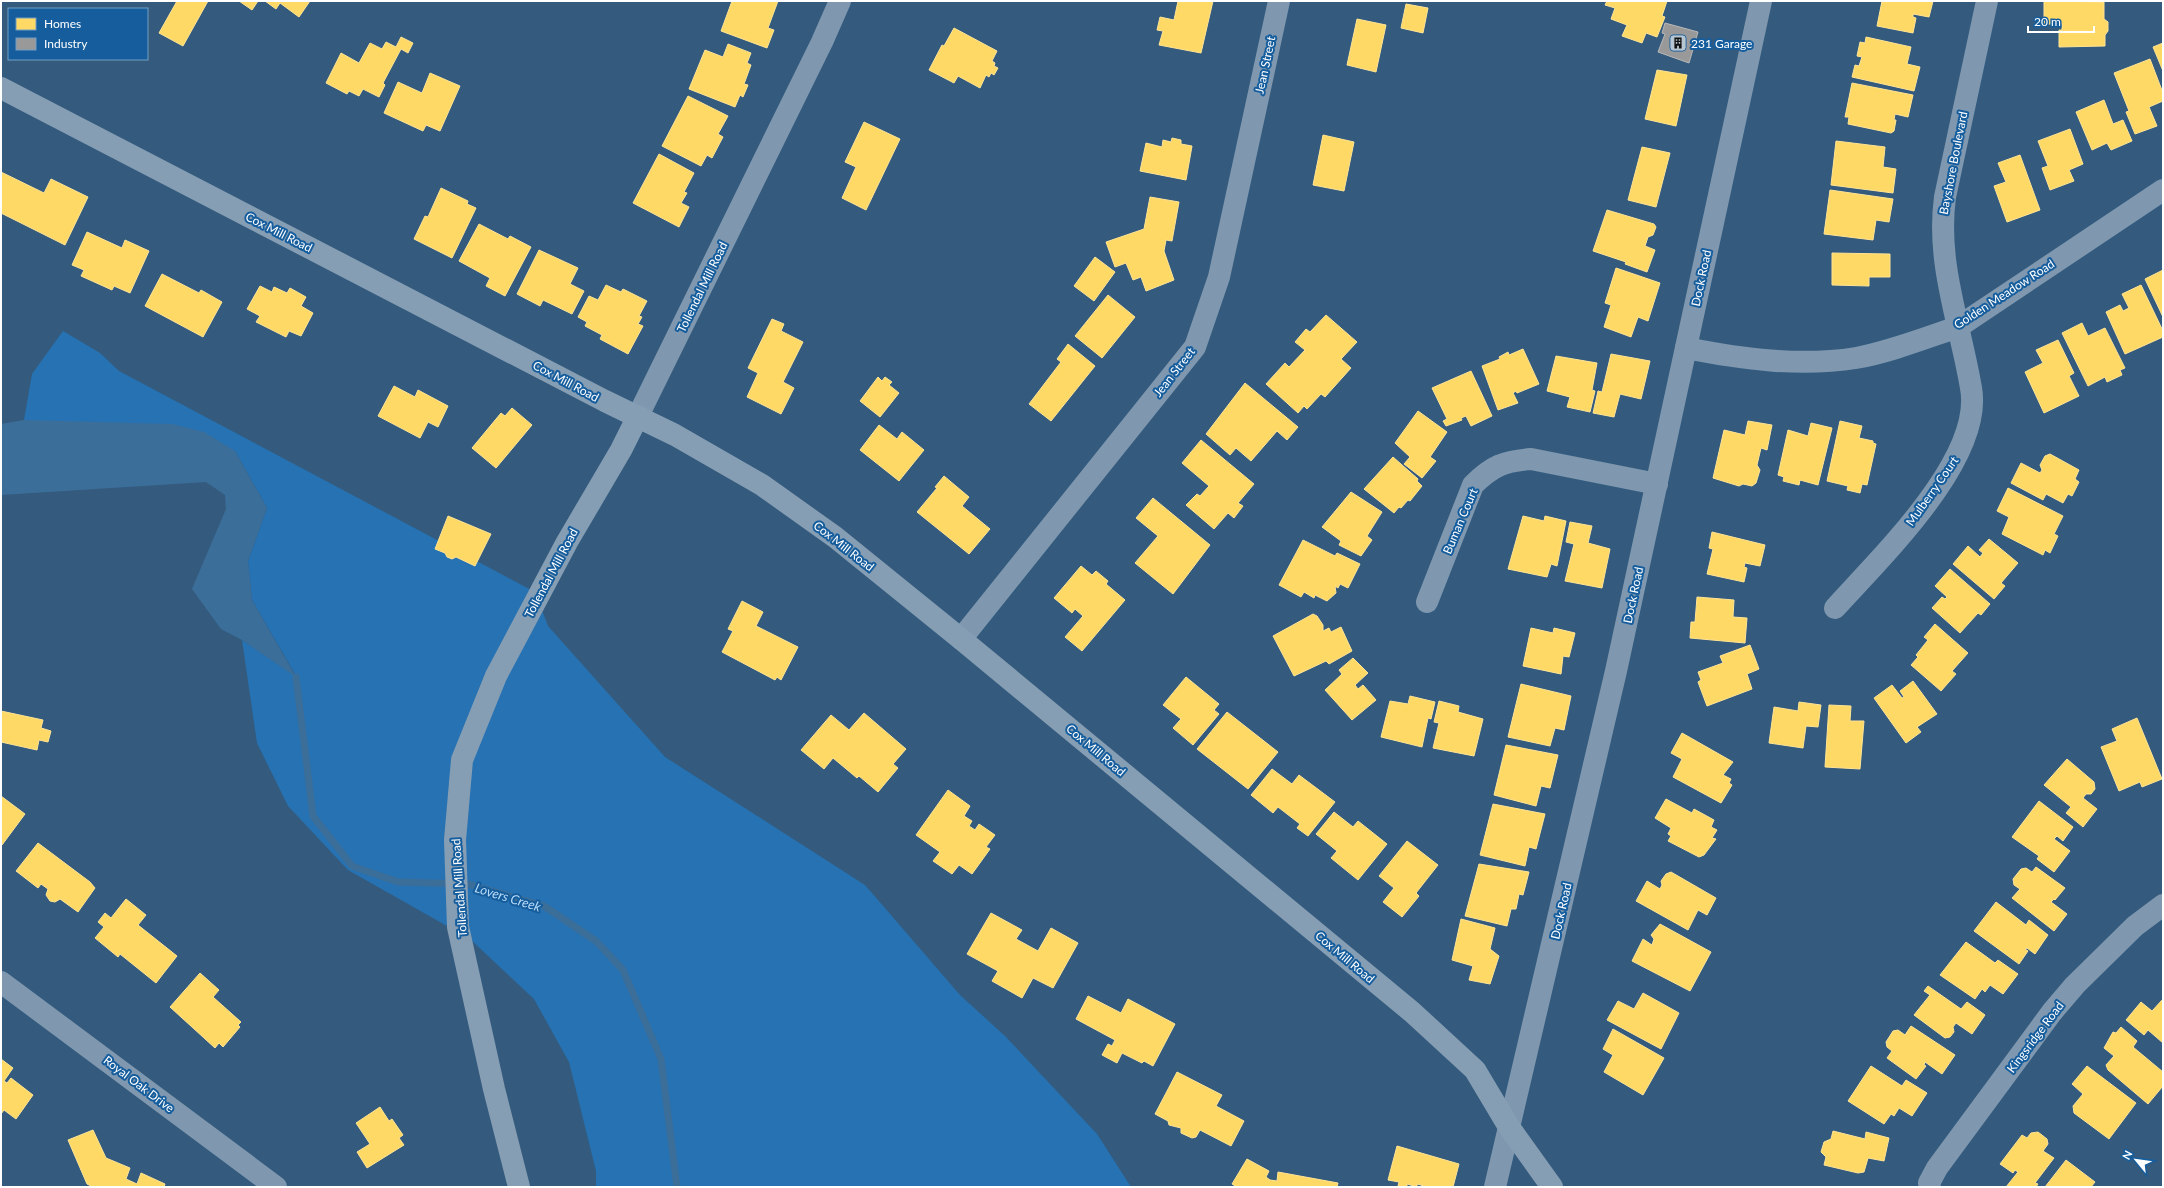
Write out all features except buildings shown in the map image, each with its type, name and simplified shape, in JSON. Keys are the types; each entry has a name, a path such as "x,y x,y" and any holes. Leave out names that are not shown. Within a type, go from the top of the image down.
{"street":[{"name":"Tollendal Mill Road","path":"519,1187 494,1089 458,927 455,840 462,760 496,676 567,542 621,450 822,42 840,1"},
{"name":"Jean Street","path":"961,639 1195,347 1220,277 1279,1"},
{"name":"Dock Road","path":"1495,1187 1554,940 1657,484 1760,1"},
{"name":"Bayshore Boulevard","path":"1958,327 1945,267 1942,222 1945,197 1987,1"},
{"name":"Cox Mill Road","path":"1,88 605,401 675,435 762,485 834,537 961,639 1412,1012 1475,1070 1509,1127 1552,1187"},
{"name":"Golden Meadow Road","path":"1686,348 1769,361 1830,361 1857,358 1958,327 2163,190"},
{"name":"Mulberry Court","path":"1835,608 1904,531 1952,465 1965,438 1972,413 1972,389 1958,327"},
{"name":"Buman Court","path":"1427,602 1473,486 1485,473 1498,465 1513,460 1531,459 1657,484"},
{"name":"Kingsridge Road","path":"1930,1187 1929,1183 1937,1168 2052,1012 2104,956 2135,926 2163,905"},
{"name":"Royal Oak Drive","path":"1,982 276,1187"}],"shaded area":[{"path":"63,331 100,353 119,371 535,592 548,626 665,757 865,885 960,995 1005,1036 1097,1134 1131,1187 596,1187 596,1171 569,1062 534,999 470,939 348,870 288,806 257,743 242,640 296,676 252,600 248,561 267,508 235,451 24,420 32,374"},
{"path":"24,420 172,424 204,432 235,451 267,508 248,561 252,600 296,677 242,640 221,629 192,589 226,509 225,495 206,482 1,495 1,424"}],"waterway":[{"name":"Lovers Creek","path":"296,677 313,816 352,866 398,882 468,884 544,906 596,941 623,970 661,1059 677,1187"}],"place":[{"name":"231 Garage","path":"1678,43"}]}
